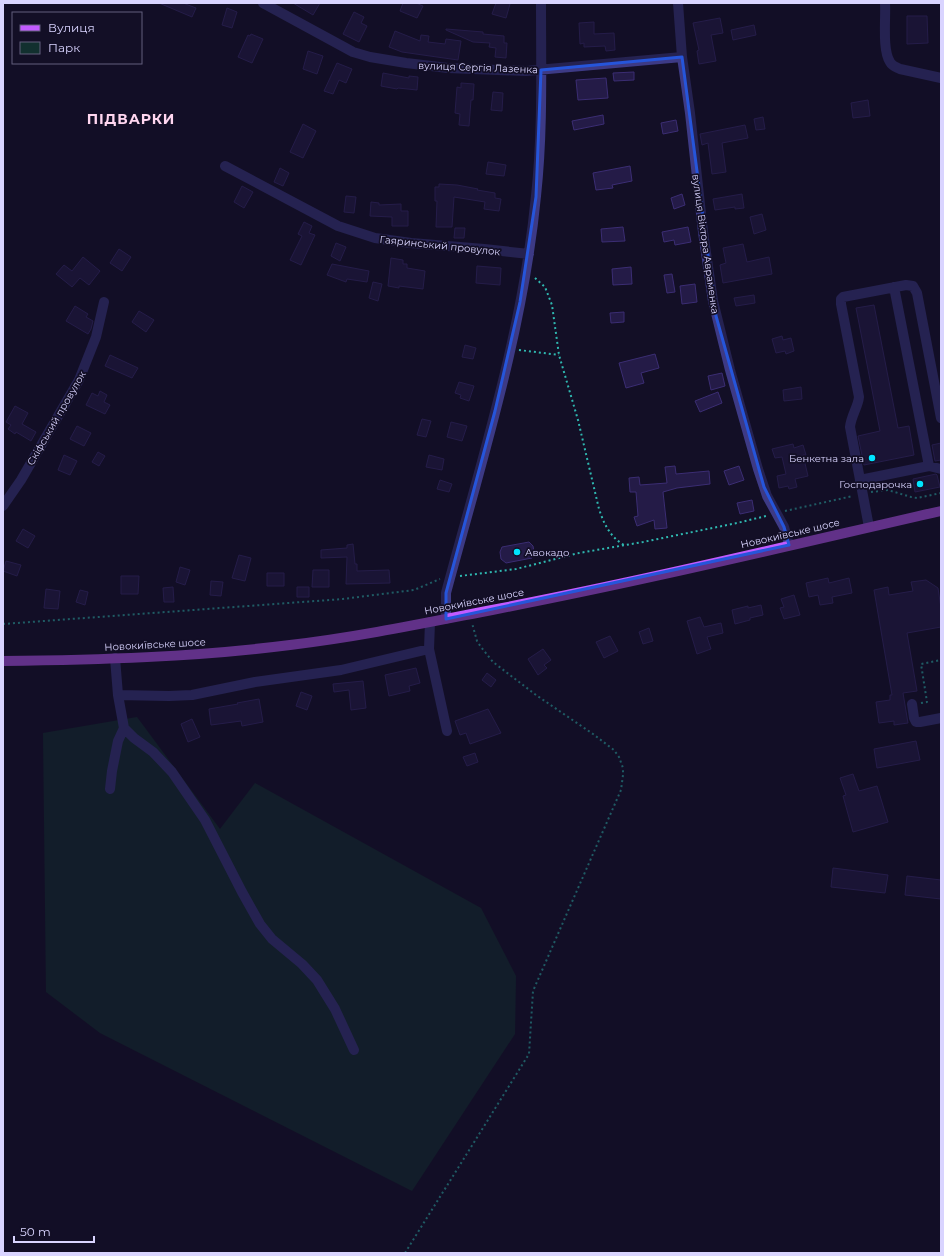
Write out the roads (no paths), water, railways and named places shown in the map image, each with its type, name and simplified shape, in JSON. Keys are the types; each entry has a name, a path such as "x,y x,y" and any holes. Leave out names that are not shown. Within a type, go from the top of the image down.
{"main road":[{"name":"Новокиївське шосе","path":"3,661 182,656 287,646 446,619 621,583 941,511"}],"street":[{"name":"вулиця Сергія Лазенка","path":"263,3 347,49 370,57 431,66 541,70 682,57"},
{"path":"446,619 446,602 451,578 468,518 510,350 529,254 538,172 541,3"},
{"name":"вулиця Віктора Авраменка","path":"678,3 682,57 715,309 730,370 758,469 767,496 784,527 789,545"},
{"path":"885,3 886,52 890,63 900,69 941,78"},
{"name":"Гаяринський провулок","path":"225,166 338,226 375,238 411,243 529,254"},
{"path":"869,527 850,427 859,397 841,299 846,296 910,284 915,289 937,376 941,418"},
{"path":"894,287 929,466"},
{"name":"Скіфський провулок","path":"3,506 21,480 81,376 96,337 104,302"},
{"path":"860,480 929,466 941,469"},
{"path":"430,622 429,649 447,731"},
{"path":"118,695 192,695 255,682 341,670 429,649"},
{"path":"115,658 118,695 124,728 130,735 153,752 176,778 205,820 260,924 272,939 302,964 317,980 335,1009 354,1050"},
{"path":"912,704 916,722 941,718"},
{"path":"110,789 118,742 124,728"}],"place":[{"name":"Бенкетна зала","path":"872,458"},
{"name":"Господарочка","path":"920,484"},
{"name":"Авокадо","path":"517,552"}],"district":[{"name":"ПІДВАРКИ","path":"131,119"}]}
